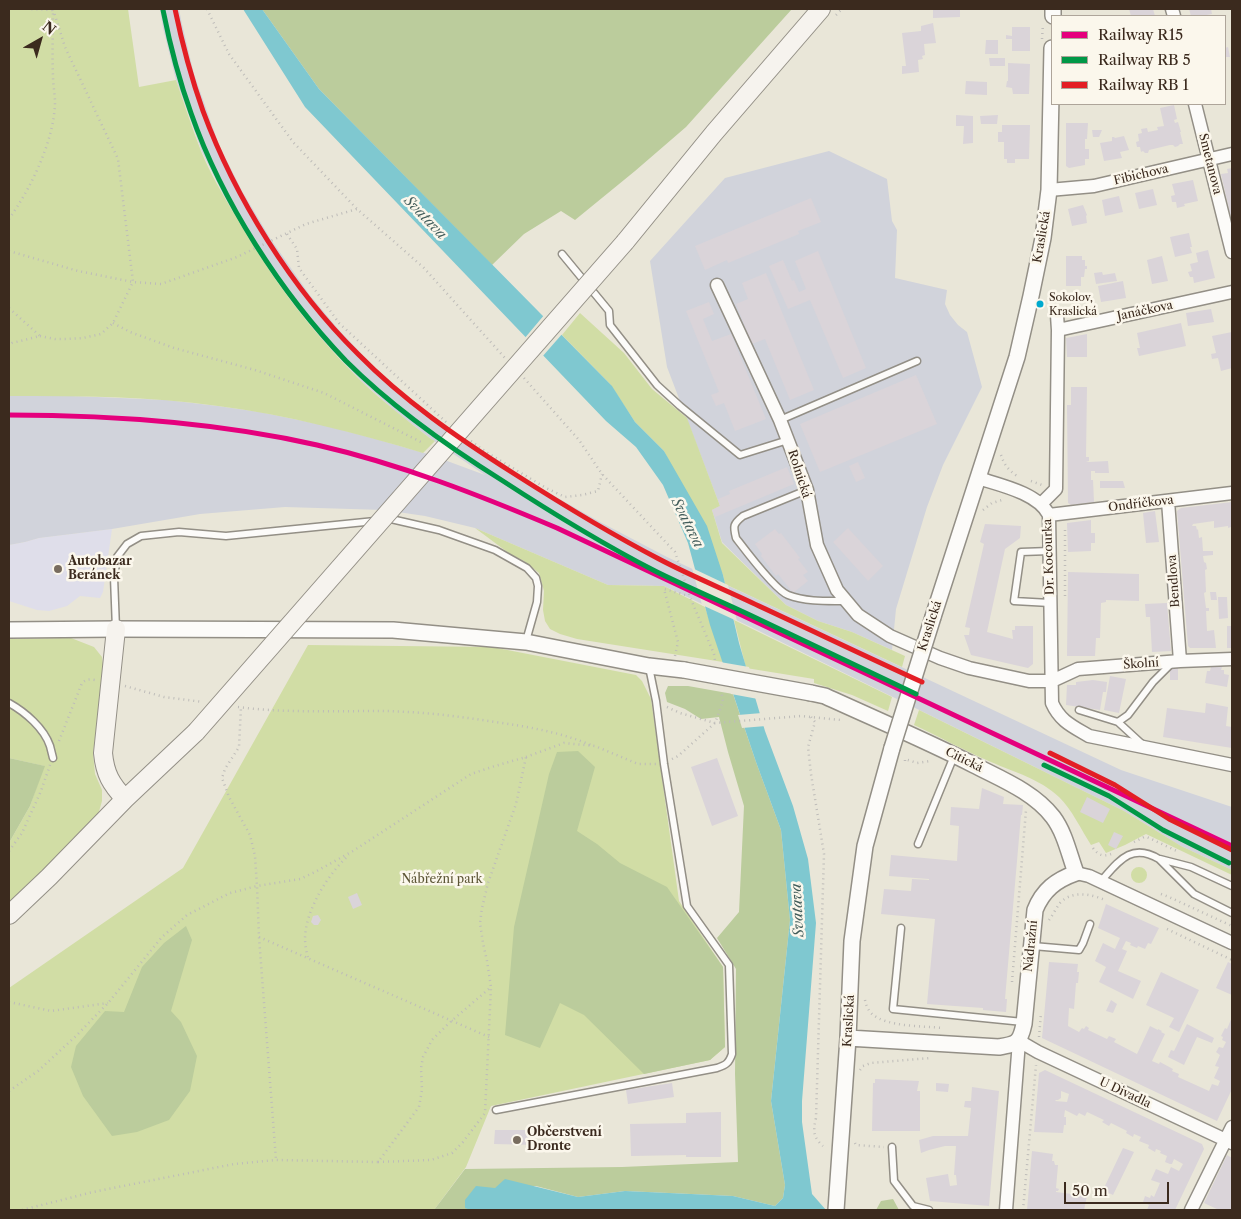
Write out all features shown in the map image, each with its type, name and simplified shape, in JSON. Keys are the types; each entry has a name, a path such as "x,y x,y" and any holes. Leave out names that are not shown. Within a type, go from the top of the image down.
{"main road":[{"path":"9,915 49,877 124,799 196,732 625,242 714,133 821,9"},
{"path":"116,629 103,753 106,772 124,799"}],"street":[{"path":"1048,21 1053,9"},
{"name":"Kraslická","path":"836,1210 848,1038 852,940 865,846 892,748 933,616 1017,357 1043,238 1049,190 1047,46"},
{"name":"Smetanova","path":"1195,105 1232,252"},
{"name":"Fibichova","path":"1049,190 1094,186 1232,154"},
{"name":"Rolnická","path":"718,285 780,420 807,490 817,545 837,590 846,601 858,615 890,636 940,658 968,668 1029,681 1052,681"},
{"name":"Janáčkova","path":"1058,330 1232,292"},
{"path":"1041,504 1056,489 1057,315"},
{"name":"Dr. Kocourka","path":"978,478 1021,493 1041,504 1049,515 1052,702 1057,713 1070,725 1088,736 1232,765"},
{"name":"Ondříčkova","path":"1049,515 1232,493"},
{"name":"Bendlova","path":"1168,501 1177,662"},
{"name":"Citická","path":"9,630 393,630 526,642 649,666 678,669 825,696 954,755 1039,802 1060,828 1076,873"},
{"name":"Školní","path":"1052,681 1078,669 1232,659"},
{"path":"1076,873 1101,881 1232,943"},
{"name":"Nádražní","path":"1006,1210 1019,1041 1024,1022 1035,910 1038,902 1053,884 1063,877 1076,873"},
{"path":"848,1038 999,1047 1019,1041"},
{"name":"U Divadla","path":"1019,1041 1038,1052 1229,1142"},
{"path":"1191,1210 1229,1142 1232,1127"}],"lane":[{"path":"562,254 609,311 610,325 657,385 680,406 740,455 788,440"},
{"path":"780,420 917,361"},
{"path":"807,490 743,516 735,522 736,538 777,588 787,595 813,600 846,601"},
{"path":"116,629 114,576 117,557 127,544 142,536 178,532 226,536 390,519 439,530 495,550 527,568 536,578 538,586 537,602 526,642"},
{"path":"1050,552 1021,552 1014,601 1050,603"},
{"path":"1118,722 1128,715 1153,682 1177,662"},
{"path":"496,1110 717,1068 725,1066 730,1061 732,1054 729,965 687,906 649,666"},
{"path":"9,702 33,721 44,734 50,745 53,758"},
{"path":"1079,710 1118,722 1145,747"},
{"path":"918,844 954,755"},
{"path":"1101,881 1118,862 1133,853 1140,852 1159,859 1194,894 1232,913"},
{"path":"1159,859 1191,867 1232,886"},
{"path":"1031,946 1079,950 1090,924"},
{"path":"901,928 893,1009 1024,1022"},
{"path":"892,1147 894,1181 913,1206 929,1210"}],"path":[{"path":"28,9 53,10"},
{"path":"207,9 229,54 293,142 357,209 424,268 508,361"},
{"path":"9,219 38,169 50,133 55,103 53,10"},
{"path":"9,345 40,336 55,339 83,338 101,334 113,323 134,282 118,158 65,47 53,10"},
{"path":"1047,46 1048,21"},
{"path":"9,251 78,271 134,282 161,284 237,257 306,224 357,209"},
{"path":"287,234 297,250 299,268 339,323 452,427"},
{"path":"9,308 40,336"},
{"path":"113,323 130,332 174,348 255,370 324,393 423,443"},
{"path":"521,376 579,440 602,474 675,552 690,597 664,589 678,642 678,669"},
{"path":"466,437 486,452 546,488 565,497 598,491 602,474"},
{"path":"1065,513 1065,604"},
{"path":"110,682 164,696 202,702"},
{"path":"656,702 680,713 715,723 801,716 844,720"},
{"path":"231,706 296,711 381,711 458,716 540,729 571,737 638,764 664,764 678,756 715,723"},
{"path":"241,707 239,747 225,769 222,778 228,797 250,835 256,856 259,937 276,1160"},
{"path":"811,717 815,722 808,747 824,854 816,1118 813,1129 818,1141 823,1146"},
{"path":"9,1091 38,1071 76,1036 108,1004 162,937 187,915 230,893 257,886 300,879 353,851 472,774 564,743 595,746"},
{"path":"22,1210 93,1192 234,1164 276,1160 378,1162 431,1160 452,1153 485,1113 491,988 488,961 482,943 480,923 488,884 516,804 526,757"},
{"path":"902,768 905,759 917,763 930,761"},
{"path":"1012,987 1026,810 1024,805"},
{"path":"308,958 305,937 310,915 317,897 338,864 353,851"},
{"path":"1049,921 1060,902 1068,896 1080,893 1107,900"},
{"path":"1163,927 1232,960"},
{"path":"259,937 489,1037"},
{"path":"378,1162 419,1107 422,1090 421,1068 423,1057 432,1040 469,1005 491,988"},
{"path":"864,996 871,1013 881,1020 943,1028"},
{"path":"9,1002 51,1011 108,1004"},
{"path":"1022,1210 1042,1006"},
{"path":"858,1074 863,1066 871,1064 930,1058"},
{"path":"856,1145 877,1147"}],"shaded area":[{"path":"160,9 179,9 194,74 219,145 242,191 270,238 309,294 339,330 375,368 406,396 442,424 542,489 667,557 1121,770 1232,807 1232,870 1181,846 1124,811 664,586 608,585 475,528 425,516 384,510 285,507 200,514 112,529 39,538 9,545 9,396 73,396 167,400 260,412 323,425 376,439 431,455 485,475 431,439 361,381 325,343 294,305 254,248 226,200 202,152 176,80"},
{"path":"829,151 887,179 892,221 897,230 895,278 947,290 945,304 950,315 967,332 982,387 943,465 927,507 896,609 892,650 852,632 818,621 786,605 722,542 712,510 720,506 667,367 650,261 725,178"},
{"name":"Autobazar Beránek","path":"112,529 103,592 100,598 80,596 67,606 49,611 37,610 9,601 9,545 39,538"}],"green space":[{"path":"9,9 128,9 139,87 176,80 208,167 262,259 308,323 361,381 395,411 435,441 423,453 322,425 218,406 140,398 9,396"},
{"path":"262,9 792,9 686,127 635,171 575,220 561,211 524,234 492,265 319,89"},
{"path":"580,313 624,353 652,389 687,418 720,506 712,510 722,543 786,605 818,621 852,632 905,656 902,667 725,584 723,575 664,451 635,422 610,384 562,335"},
{"path":"475,528 608,585 664,586 705,607 723,662 577,639 550,629 545,621 543,610 544,591 539,573"},
{"path":"734,620 892,697 888,711 852,695 814,683 814,679 746,668"},
{"path":"71,638 94,647 102,657 104,672 93,753 95,774 102,790 102,801 98,815 80,836 9,904 9,843 30,806 44,766 9,758 9,639"},
{"name":"Nábřežní park","path":"308,645 492,647 636,675 642,681 651,699 679,901 723,967 725,1047 710,1060 491,1106 466,1167 434,1210 9,1210 9,988 183,868"},
{"path":"668,686 688,686 733,694 781,830 790,920 771,1101 785,1185 783,1198 775,1206 733,1196 691,1194 625,1191 578,1197 536,1186 495,1188 465,1207 470,1210 434,1210 465,1169 622,1167 738,1162 735,1074 736,969 717,938 739,912 744,806 719,717 701,719 685,709 667,702 665,693"},
{"path":"919,710 1124,811 1181,846 1232,870 1232,875 1146,834 1106,853 1099,842 1091,845 1068,807 1052,791 1044,785 981,758 914,725"},
{"path":"578,751 595,767 577,831 597,844 620,863 667,887 723,967 725,1047 710,1060 644,1074 584,1015 560,1003 540,1048 505,1035 514,927 549,774 557,752"},
{"path":"9,758 45,766 30,806 9,843"},
{"path":"1139,867 1145,869 1147,875 1145,881 1139,883 1133,881 1131,875 1133,869"},
{"path":"186,926 192,940 171,1011 181,1022 197,1056 190,1091 169,1120 137,1132 112,1136 83,1096 71,1067 76,1046 105,1011 124,1012 142,967 164,943"},
{"path":"893,1199 899,1210 876,1210 881,1201"}],"water":[{"name":"Svatava","path":"243,9 262,9 319,89 612,386 635,422 664,451 707,526 723,575 739,643 765,731 793,806 808,859 816,923 802,1122 812,1194 826,1210 470,1210 465,1208 465,1200 476,1186 495,1188 505,1179 578,1197 625,1191 691,1194 733,1196 775,1206 783,1198 785,1185 771,1101 790,920 781,830 710,625 688,543 663,485 636,447 606,421 305,107"}],"pier":[{"path":"545,314 563,333 542,357 524,339"},
{"path":"692,568 728,585 737,621 702,605"},
{"path":"720,662 749,667 758,699 731,694"},
{"path":"762,713 766,726 742,728 738,715"}],"building":[{"path":"933,9 960,9 960,17 933,18"},
{"path":"1129,9 1153,9 1155,15 1131,15"},
{"path":"1189,9 1211,9 1212,14 1206,15 1191,15"},
{"path":"933,23 936,43 924,44 925,55 922,56 923,59 918,60 919,72 902,74 902,66 906,66 902,33 921,31 921,26"},
{"path":"1012,27 1030,27 1030,51 1012,51 1012,39 1006,39 1006,35 1012,36"},
{"path":"986,40 998,40 998,54 985,54"},
{"path":"1228,47 1230,57 1226,57 1226,48"},
{"path":"989,58 1005,58 1005,66 990,66"},
{"path":"1008,63 1030,64 1029,94 1013,94 1012,88 1006,87"},
{"path":"966,81 987,82 987,95 965,94"},
{"path":"1174,105 1177,119 1174,120 1175,123 1178,122 1183,144 1175,147 1170,145 1149,150 1148,153 1141,152 1136,142 1139,141 1138,134 1142,133 1141,129 1147,128 1148,132 1158,130 1157,127 1164,126 1160,108"},
{"path":"956,115 973,116 973,143 963,144 964,126 956,126"},
{"path":"998,115 997,124 981,124 980,116"},
{"path":"1066,123 1088,123 1085,149 1089,149 1089,159 1085,159 1085,165 1069,168 1066,166"},
{"path":"1002,125 1030,125 1029,159 1015,159 1015,163 1007,163 1007,159 1004,159 1004,142 998,142 998,132 1002,132"},
{"path":"1092,130 1102,130 1099,137 1093,137"},
{"path":"1124,136 1129,150 1120,152 1122,158 1104,161 1100,143 1112,141 1112,137"},
{"path":"1232,168 1231,218 1221,174 1228,173 1227,169"},
{"path":"1193,180 1198,201 1184,204 1185,206 1177,208 1176,202 1172,202 1171,196 1175,195 1172,184"},
{"path":"1153,189 1157,205 1139,209 1135,193"},
{"path":"1119,196 1123,212 1105,216 1102,200"},
{"path":"811,198 821,222 798,231 799,234 728,263 727,260 705,270 695,246"},
{"path":"1083,205 1087,215 1087,223 1072,226 1068,209"},
{"path":"1189,233 1192,253 1175,257 1170,237"},
{"path":"1208,250 1215,278 1194,283 1193,277 1190,277 1188,272 1192,271 1190,264 1198,262 1196,253"},
{"path":"818,251 866,368 843,378 810,300 788,309 769,266 783,260 799,292 806,289 795,261"},
{"path":"1066,256 1082,256 1082,260 1085,260 1087,269 1085,269 1084,277 1081,277 1081,286 1066,286"},
{"path":"1162,256 1168,281 1152,284 1147,260"},
{"path":"1102,272 1103,275 1115,273 1117,281 1096,284 1094,273"},
{"path":"766,273 814,390 790,400 765,339 752,344 736,304 748,299 742,283"},
{"path":"1123,281 1126,298 1101,302 1098,286"},
{"path":"709,302 714,314 703,319 712,341 731,334 766,419 735,431 724,403 716,406 711,395 719,392 686,311"},
{"path":"1211,309 1214,322 1188,326 1186,313"},
{"path":"1181,323 1186,346 1139,356 1137,348 1140,348 1137,333"},
{"path":"1232,332 1232,368 1221,371 1218,358 1212,359 1211,354 1216,353 1212,336"},
{"path":"1087,334 1087,357 1067,357 1066,338"},
{"path":"916,375 937,424 820,472 800,424"},
{"path":"1071,387 1087,387 1086,457 1089,457 1089,461 1086,461 1089,462 1108,461 1109,473 1095,473 1095,471 1091,471 1094,502 1071,505 1068,503 1067,405 1071,405"},
{"path":"858,462 865,478 856,482 849,466"},
{"path":"787,467 794,484 715,517 712,510 720,506 718,499 730,494 729,491"},
{"path":"1100,481 1123,481 1125,488 1100,488"},
{"path":"1232,502 1231,527 1214,528 1214,521 1193,524 1192,526 1196,526 1199,538 1202,537 1203,551 1213,551 1213,555 1203,556 1207,569 1205,570 1206,592 1204,593 1206,608 1209,608 1209,611 1206,611 1207,631 1214,630 1216,648 1190,648 1188,646 1177,511 1181,508"},
{"path":"1155,511 1159,542 1146,543 1143,513"},
{"path":"1091,520 1091,533 1095,533 1095,543 1091,543 1091,551 1068,552 1067,523"},
{"path":"985,524 1021,526 1020,538 1005,549 987,632 1013,639 1012,630 1015,630 1015,626 1033,626 1033,664 1028,668 971,655 964,635 969,635 970,628 965,627 984,544 980,542"},
{"path":"848,528 883,566 868,581 833,542"},
{"path":"775,529 779,534 781,533 808,572 803,575 808,581 793,593 778,574 776,576 761,556 762,554 755,544"},
{"path":"1068,572 1139,574 1139,601 1106,600 1106,602 1101,603 1100,638 1096,638 1095,656 1067,656"},
{"path":"1210,592 1216,592 1217,600 1211,600"},
{"path":"1218,597 1227,597 1228,618 1219,619"},
{"path":"1167,603 1171,651 1152,652 1150,617 1146,617 1145,604"},
{"path":"1227,626 1232,626 1232,648 1227,648"},
{"path":"1211,667 1222,667 1221,670 1224,670 1224,674 1229,675 1227,687 1205,683 1207,671 1210,671"},
{"path":"1170,668 1178,668 1178,680 1170,680"},
{"path":"1110,676 1126,679 1119,713 1104,710"},
{"path":"1093,680 1107,682 1100,710 1066,705 1067,685 1076,685 1076,682"},
{"path":"1206,703 1228,707 1226,726 1232,727 1232,748 1163,737 1167,708 1205,713"},
{"path":"717,758 738,816 712,826 691,767"},
{"path":"982,788 1004,797 1003,804 1023,805 1005,999 1007,999 1006,1012 983,1010 983,1008 927,1004 935,919 881,914 884,889 911,891 912,879 929,880 889,876 891,855 957,861 959,826 950,825 951,807 979,809"},
{"path":"1087,797 1110,809 1103,823 1080,812"},
{"path":"1114,832 1123,836 1116,849 1108,845"},
{"path":"357,893 362,905 353,909 348,897"},
{"path":"1106,904 1159,928 1151,944 1148,943 1145,949 1138,946 1137,948 1126,941 1122,949 1127,951 1118,971 1141,981 1133,999 1099,982 1106,967 1095,961 1103,943 1115,949 1120,938 1098,928"},
{"path":"318,915 321,920 318,925 314,925 311,922 313,916"},
{"path":"1049,962 1078,964 1077,972 1079,972 1074,1009 1069,1008 1068,1026 1079,1032 1086,1026 1089,1028 1088,1030 1107,1039 1109,1036 1116,1039 1114,1042 1137,1054 1150,1026 1158,1029 1165,1034 1152,1061 1159,1064 1160,1062 1179,1074 1178,1077 1209,1091 1212,1084 1218,1086 1220,1081 1214,1078 1219,1067 1215,1066 1220,1055 1216,1052 1219,1047 1223,1048 1226,1042 1222,1040 1223,1037 1221,1036 1225,1028 1227,1029 1232,1017 1232,1089 1217,1121 1042,1038"},
{"path":"1228,962 1232,964 1232,995 1216,988"},
{"path":"1161,972 1199,990 1179,1032 1169,1027 1174,1018 1146,1005"},
{"path":"1111,1000 1117,1004 1113,1013 1106,1011"},
{"path":"1187,1024 1214,1038 1212,1043 1197,1037 1184,1065 1168,1057 1171,1050 1174,1051"},
{"path":"1045,1070 1202,1144 1204,1149 1175,1210 1147,1210 1149,1205 1143,1202 1145,1196 1150,1198 1151,1195 1154,1197 1160,1183 1151,1180 1156,1169 1168,1174 1171,1167 1179,1171 1183,1164 1174,1159 1172,1164 1165,1162 1167,1156 1160,1153 1161,1151 1156,1149 1155,1152 1148,1148 1149,1145 1139,1141 1141,1137 1134,1134 1133,1137 1126,1133 1127,1131 1111,1123 1109,1126 1102,1122 1104,1120 1087,1112 1085,1116 1079,1113 1077,1116 1065,1110 1066,1125 1064,1125 1063,1133 1034,1132 1039,1073","holes":["1061,1091 1069,1094 1067,1102 1055,1101 1061,1098"]},
{"path":"875,1079 919,1081 917,1091 920,1091 920,1131 872,1131 873,1083 875,1083"},
{"path":"672,1083 674,1097 628,1104 626,1090"},
{"path":"936,1083 949,1084 948,1092 936,1091"},
{"path":"972,1087 999,1091 989,1206 930,1201 926,1178 948,1174 950,1186 957,1185 956,1175 954,1175 956,1146 945,1146 921,1153 919,1140 933,1136 968,1136 971,1108 964,1107 965,1101 971,1101"},
{"path":"721,1112 721,1157 686,1157 686,1155 631,1156 630,1124 686,1123 686,1113"},
{"path":"495,1130 535,1130 535,1145 494,1144"},
{"path":"1123,1148 1134,1152 1113,1195 1103,1190"},
{"path":"1032,1151 1053,1154 1052,1161 1054,1161 1055,1165 1058,1165 1056,1188 1059,1189 1056,1192 1087,1196 1084,1210 1027,1210"},
{"path":"1227,1155 1232,1158 1232,1210 1219,1210 1204,1203"}],"rail line":[{"name":"R15","path":"9,415 126,418 203,425 317,445 379,461 439,481 557,528 1232,846"}],"transit line":[{"path":"175,9 187,60 203,111 231,177 249,209 268,241 310,301 358,354 394,388 472,446 622,539 683,571 922,682"},
{"path":"163,10 175,62 191,113 219,180 237,213 256,245 299,306 346,361 382,395 421,426 461,454 540,505 636,561 916,694"},
{"path":"1050,753 1115,785 1169,819 1232,850"},
{"path":"1044,765 1109,796 1163,830 1229,863"}],"place":[{"name":"Sokolov, Kraslická","path":"1040,304"},
{"name":"Autobazar Beránek","path":"58,569"},
{"name":"Občerstvení Dronte","path":"517,1140"}]}
